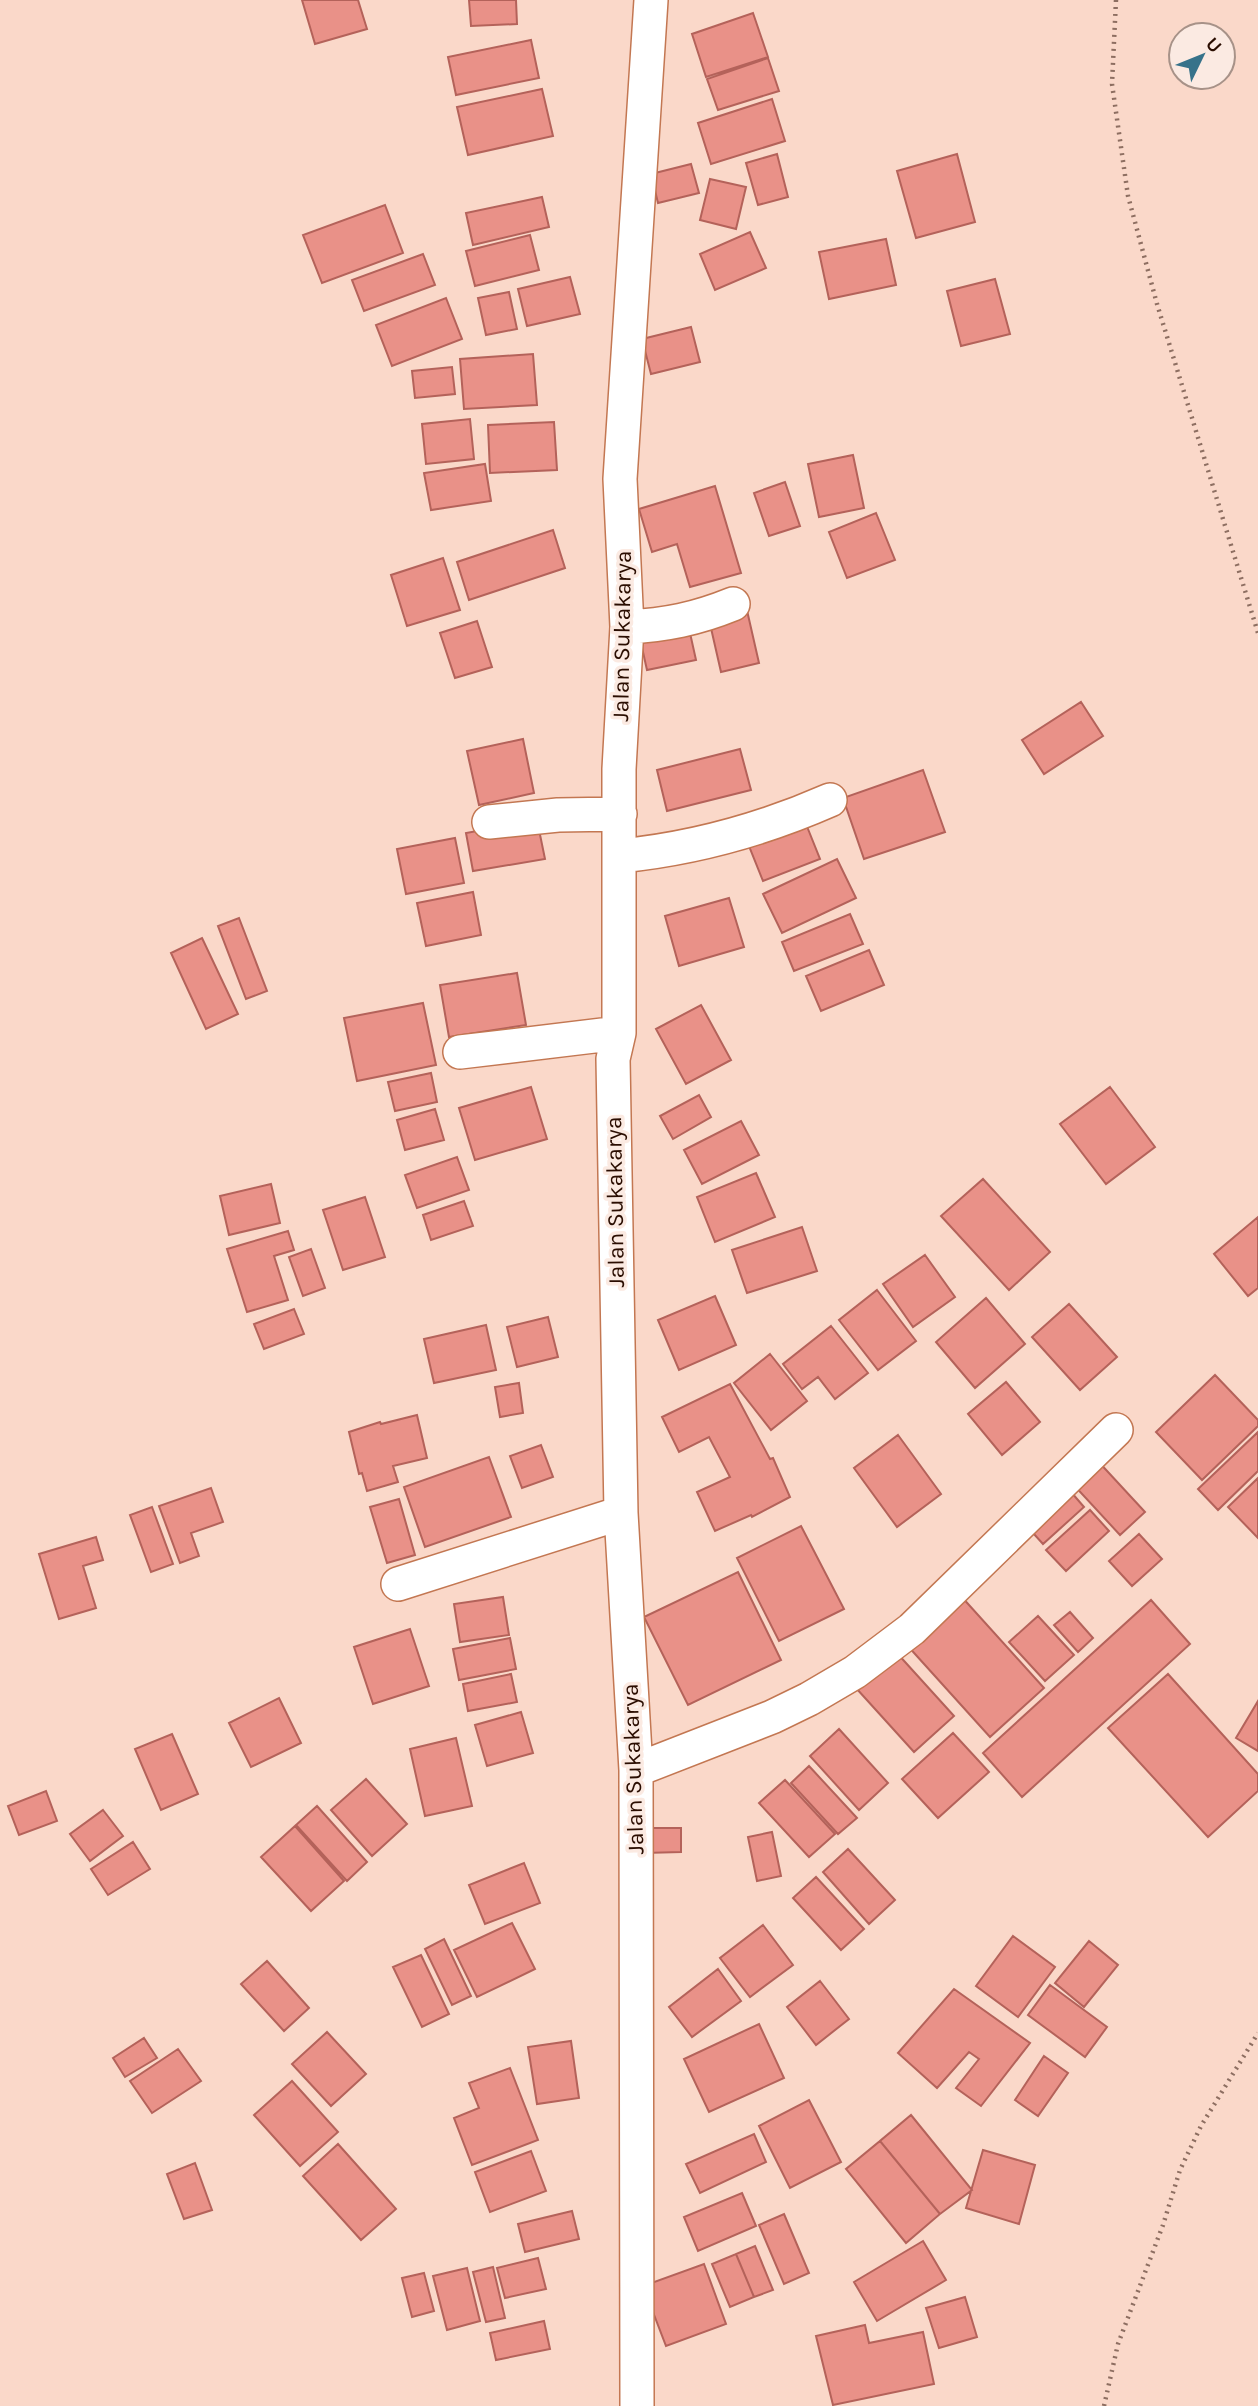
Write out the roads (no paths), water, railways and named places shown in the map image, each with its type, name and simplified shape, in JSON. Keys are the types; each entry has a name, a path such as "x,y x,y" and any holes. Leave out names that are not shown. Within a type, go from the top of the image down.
{"street":[{"name":"Jalan Sukakarya","path":"638,2406 636,1770 621,1513 613,1059 601,1035 620,856 619,769 627,627 620,479 651,0"},
{"path":"627,627 666,625 696,618 733,604"},
{"path":"620,856 664,852 735,834 830,800"},
{"path":"489,822 558,815 620,814"},
{"path":"460,1052 601,1035"},
{"path":"636,1770 772,1717 855,1672 912,1629 1116,1430"},
{"path":"398,1584 621,1513"}]}
